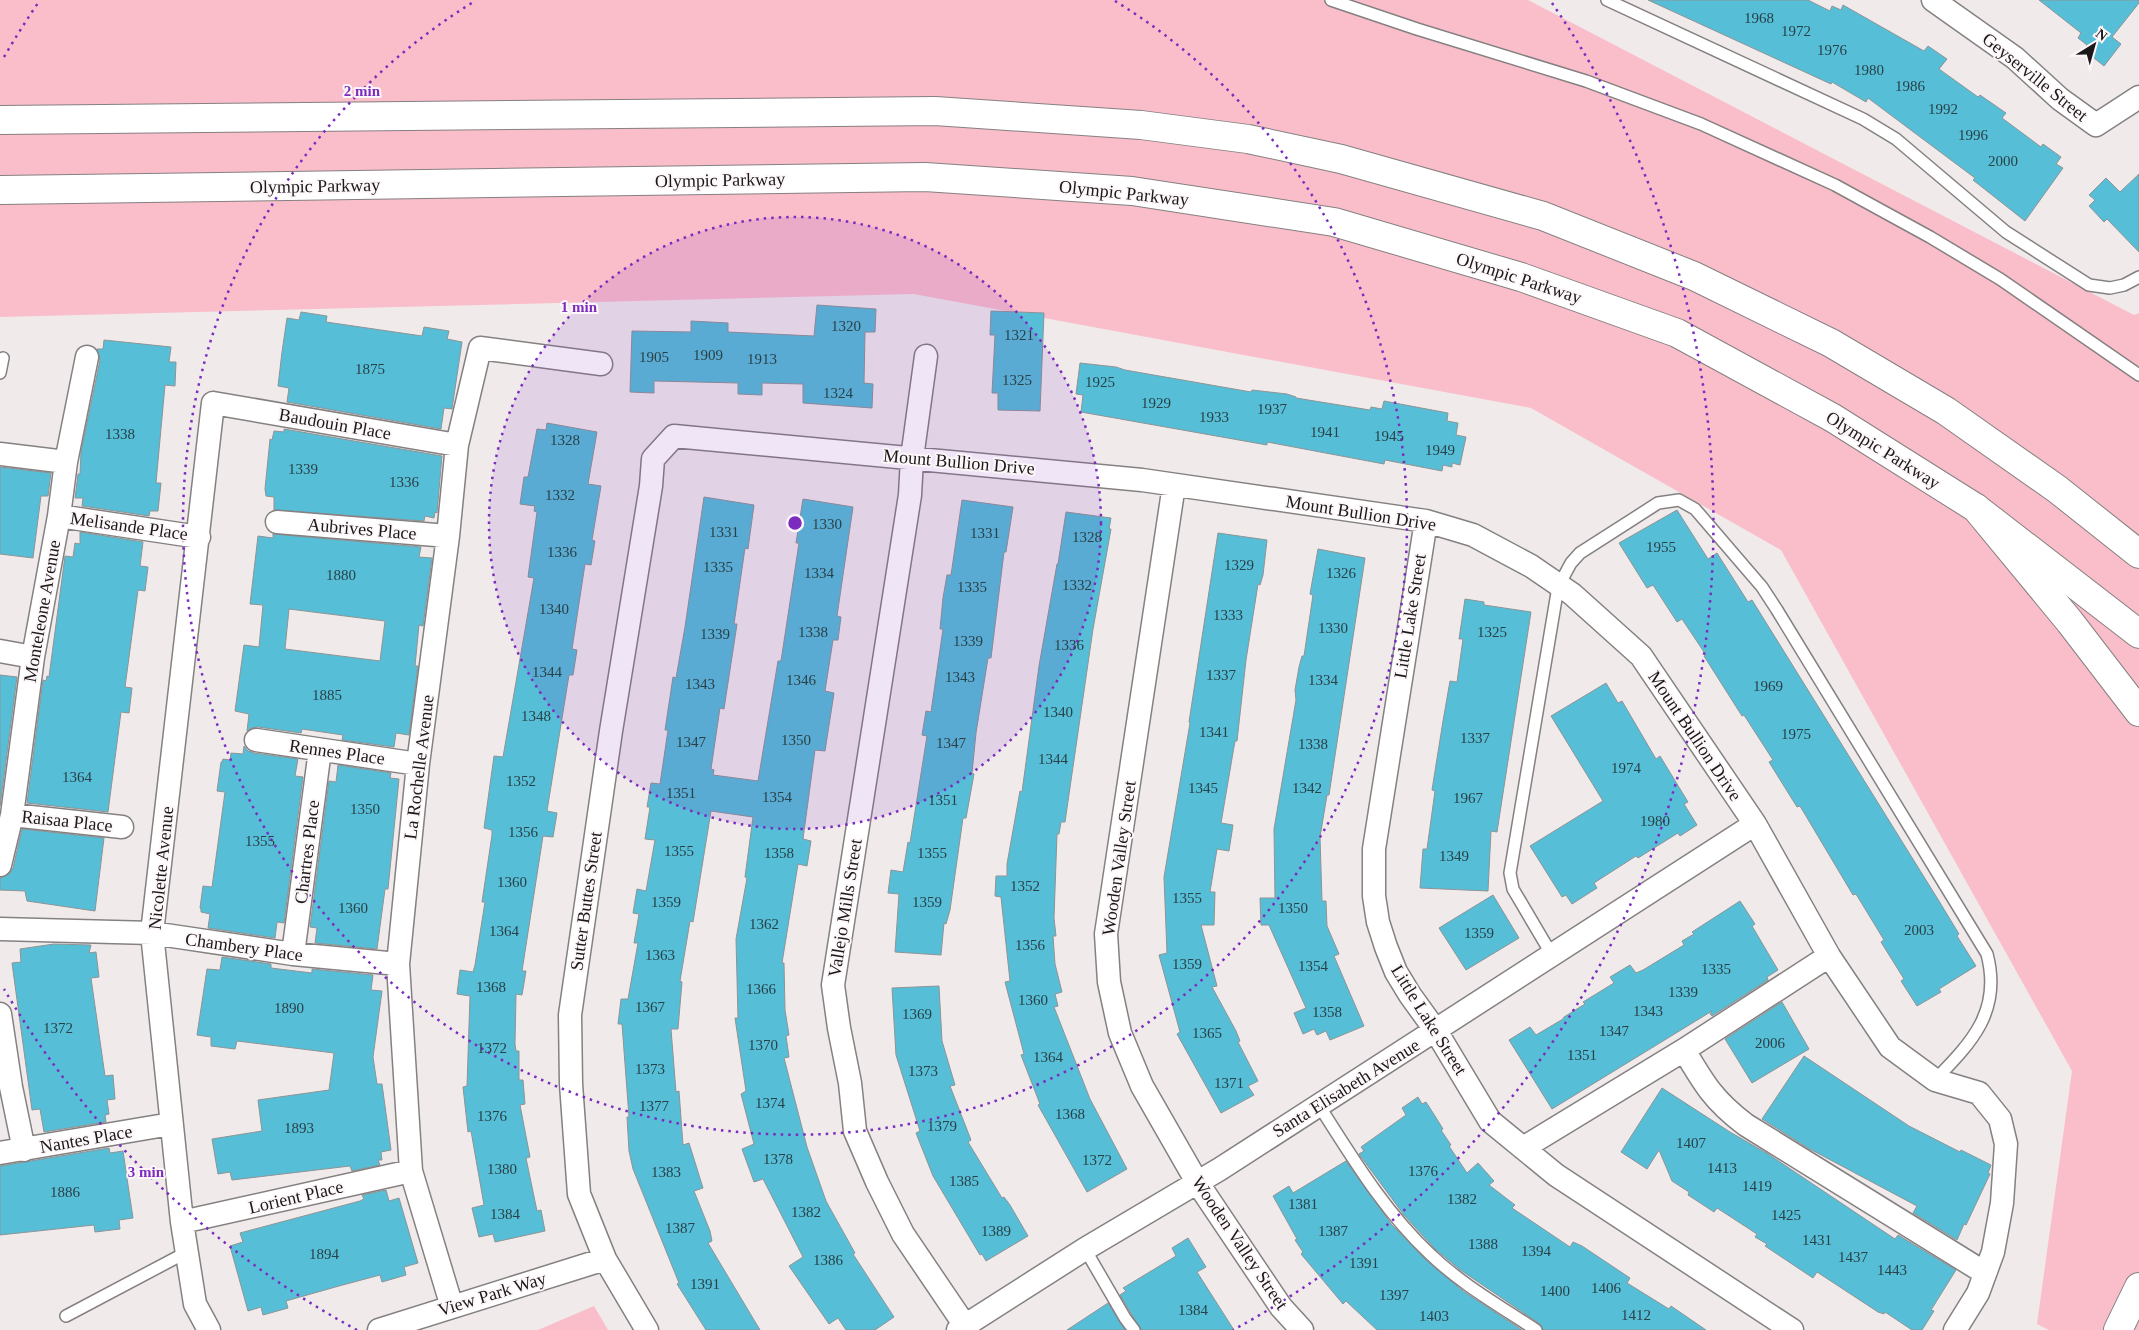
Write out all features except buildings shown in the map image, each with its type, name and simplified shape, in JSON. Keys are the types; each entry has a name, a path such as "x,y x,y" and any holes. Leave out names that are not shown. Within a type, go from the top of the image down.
{"main road":[{"path":"0,120 935,111 1141,125 1248,139 1341,159 1543,216 1694,276 1831,343 1946,411 2057,489 2139,554"},
{"name":"Olympic Parkway","path":"0,190 924,177 1132,191 1334,222 1521,277 1677,333 1834,418 1976,508 2139,634"},
{"path":"1976,508 2070,622 2139,712"},
{"path":"2118,1330 2139,1286"}],"street":[{"name":"Geyserville Street","path":"1933,0 2015,58 2060,99 2096,125 2139,97"},
{"name":"La Rochelle Avenue","path":"452,1307 411,1171 398,964 418,764 448,536 457,445 480,348 601,364"},
{"name":"Vallejo Mills Street","path":"926,356 912,458 910,495 833,985 838,1028 850,1083 855,1131 877,1182 903,1234 964,1328"},
{"name":"Monteleone Avenue","path":"0,865 12,815 33,657 59,516 66,462 87,357"},
{"name":"Baudouin Place","path":"213,403 457,445"},
{"name":"Nicolette Avenue","path":"209,1330 195,1304 182,1222 152,933 213,403"},
{"name":"Mount Bullion Drive","path":"654,458 674,436 1142,480 1426,521 1473,535 1531,566 1558,587 1572,594 1641,656 1755,824 1829,956 1890,1047 1935,1080 1979,1094 2000,1119 2006,1144 2002,1203 1993,1252 1978,1293 1955,1330"},
{"path":"0,454 66,462"},
{"name":"Sutter Buttes Street","path":"647,1330 605,1259 579,1194 570,1084 570,1015 611,731 654,458"},
{"name":"Wooden Valley Street","path":"1174,485 1106,934 1110,982 1120,1033 1142,1086 1197,1182 1281,1307 1302,1330"},
{"name":"Melisande Place","path":"59,516 198,537"},
{"name":"Little Lake Street","path":"1426,521 1374,849 1373,873 1378,922 1396,972 1436,1031 1490,1121 1556,1175 1792,1330"},
{"name":"Aubrives Place","path":"277,522 448,536"},
{"path":"0,651 33,657"},
{"name":"Rennes Place","path":"256,740 418,764"},
{"name":"Chartres Place","path":"293,954 320,750"},
{"name":"Raisaa Place","path":"12,815 122,827"},
{"name":"Santa Elisabeth Avenue","path":"964,1328 1085,1249 1197,1182 1436,1031 1755,824"},
{"name":"Chambery Place","path":"0,929 152,933 293,954 398,964"},
{"path":"1523,1148 1684,1050 1829,956"},
{"path":"0,1014 6,1088 24,1150"},
{"path":"1684,1050 1708,1090 1724,1108 1746,1125 1985,1274"},
{"name":"Nantes Place","path":"0,1154 171,1124"},
{"name":"Lorient Place","path":"182,1222 411,1171"},
{"name":"View Park Way","path":"379,1330 605,1259"}],"lane":[{"path":"1331,0 1586,81 1701,124 1826,181 1930,237 2000,278 2139,375"},
{"path":"1607,0 1863,118 1896,139 2006,232 2089,284 2110,288 2124,285 2139,277"},
{"path":"0,373 3,358"},
{"path":"1552,955 1513,889 1510,873 1558,587 1571,563 1580,553 1658,503 1679,500 1695,509 1762,587 1987,954 1992,978 1988,1009 1980,1028 1966,1048 1935,1080"},
{"path":"1318,1104 1383,1203 1429,1254 1462,1282 1536,1330"},
{"path":"1085,1249 1134,1330"},
{"path":"66,1316 187,1252"}],"shaded area":[{"path":"0,0 1528,0 2134,315 2139,313 2139,1330 2049,1330 2037,1324 2072,1071 1781,550 1531,408 914,294 0,317"},
{"path":"594,1306 608,1330 538,1330"}]}
